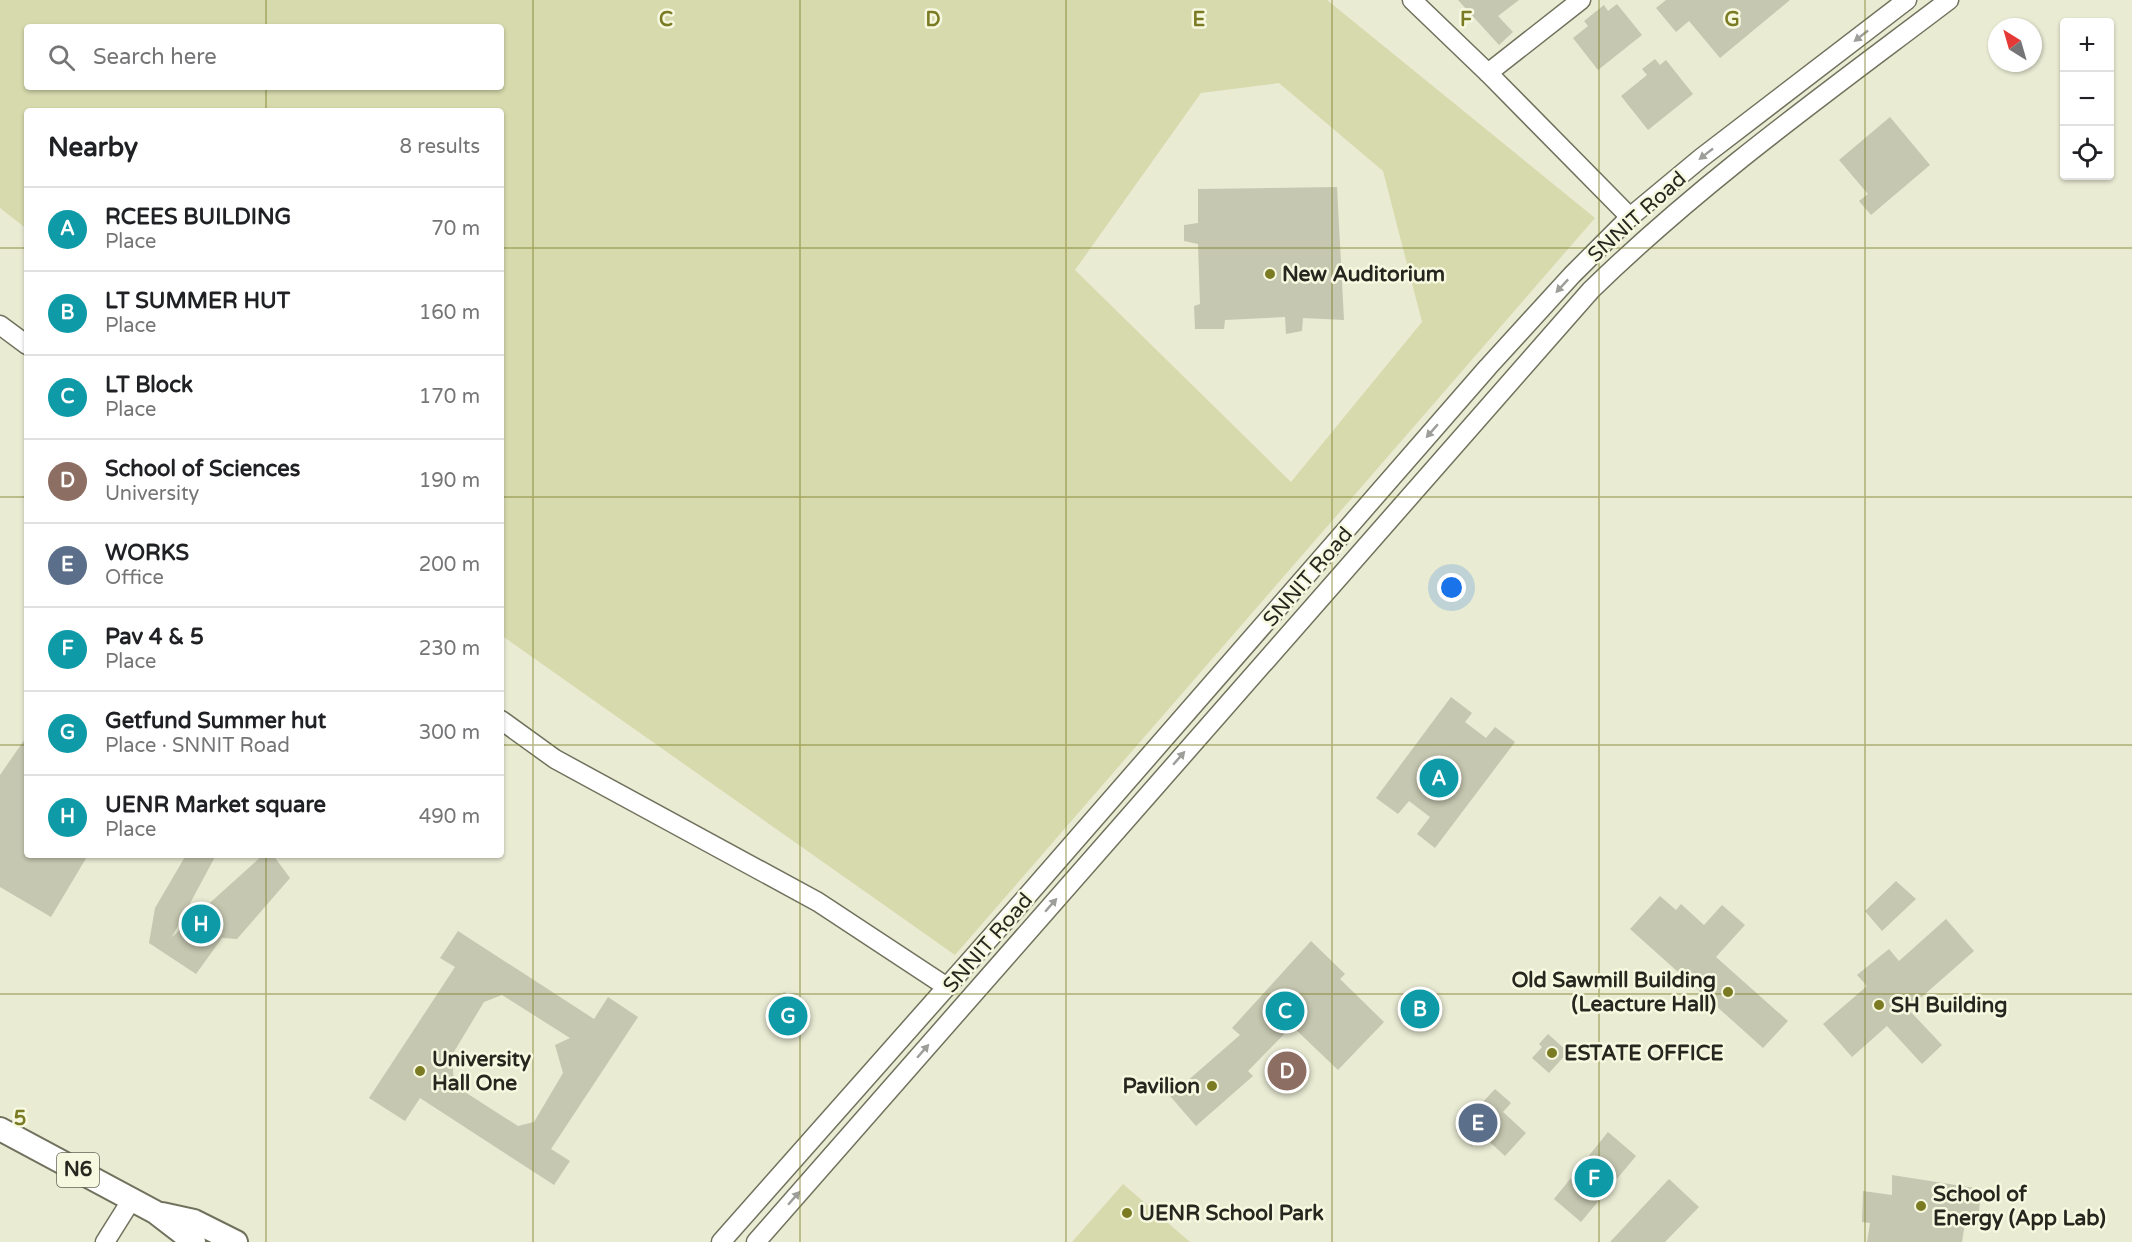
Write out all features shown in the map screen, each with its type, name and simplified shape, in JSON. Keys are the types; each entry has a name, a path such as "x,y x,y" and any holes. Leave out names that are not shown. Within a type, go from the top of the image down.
{"main road":[{"name":"N6","path":"0,1129 155,1212 194,1242"},
{"name":"N6","path":"155,1212 194,1221 236,1242"}],"street":[{"path":"1412,0 1488,73 1630,217"},
{"path":"1488,73 1581,0"},
{"name":"SNNIT Road","path":"721,1242 1118,793 1488,367 1630,217 1701,158 1907,0"},
{"name":"SNNIT Road","path":"756,1242 1591,290 1646,236 1718,175 1949,0"},
{"path":"0,325 24,343"},
{"path":"504,722 555,759 818,902 947,987"},
{"path":"1140,767 1159,781"},
{"path":"1118,793 1136,808"},
{"path":"105,1242 132,1199"}],"green space":[{"path":"0,0 1327,0 1595,218 955,955 504,637 504,108 24,108 24,227 0,208","holes":["1279,83 1383,171 1422,322 1291,482 1075,270 1201,93"]},
{"name":"UENR School Park","path":"1123,1184 1190,1242 1072,1242"}],"building":[{"path":"1458,0 1519,0 1498,16 1513,32 1499,45"},
{"path":"1666,0 1790,0 1720,58 1689,21 1676,32 1656,8"},
{"path":"1617,4 1642,35 1598,70 1573,38 1588,26 1584,21 1604,5 1608,11"},
{"path":"1655,59 1660,65 1666,60 1693,94 1648,130 1621,96 1647,75 1642,69"},
{"path":"1890,117 1930,165 1871,215 1859,201 1868,194 1839,160"},
{"name":"New Auditorium","path":"1337,187 1344,320 1303,318 1302,331 1286,334 1285,317 1225,320 1224,329 1195,329 1194,306 1200,304 1198,244 1184,241 1184,225 1198,223 1198,189"},
{"path":"1451,697 1472,713 1465,722 1486,738 1495,727 1515,742 1435,848 1417,834 1430,817 1409,801 1398,814 1376,798"},
{"path":"24,740 24,858 86,858 51,917 0,887 0,775"},
{"path":"184,858 214,858 172,937 260,858 275,858 290,878 237,939 222,938 196,974 149,943 155,908"},
{"path":"1896,881 1916,899 1882,931 1865,911"},
{"name":"Old Sawmill Building (Leacture Hall)","path":"1660,896 1676,910 1681,904 1704,925 1722,905 1745,925 1716,957 1788,1021 1763,1048 1630,929"},
{"name":"SH Building","path":"1946,919 1974,951 1908,1009 1942,1045 1922,1064 1887,1026 1852,1057 1823,1024 1867,986 1857,975 1889,949 1899,961"},
{"name":"University Hall One","path":"458,931 594,1019 608,997 638,1017 551,1149 570,1161 554,1185 420,1098 405,1121 369,1098 455,967 440,958","holes":["502,995 570,1038 555,1045 563,1073 534,1122 518,1126 454,1085 452,1055 484,1002"]},
{"path":"1311,941 1345,974 1340,979 1384,1022 1338,1070 1292,1026 1248,1071 1253,1076 1196,1126 1170,1096 1240,1035 1232,1028"},
{"path":"784,992 809,1011 794,1034 768,1021"},
{"path":"1420,992 1431,1002 1421,1014 1409,1003"},
{"name":"ESTATE OFFICE","path":"1548,1034 1568,1052 1549,1073 1532,1058 1542,1047 1539,1044"},
{"path":"1495,1089 1511,1103 1503,1112 1526,1133 1505,1156 1482,1135 1472,1146 1456,1131"},
{"path":"1608,1132 1636,1156 1581,1222 1554,1199"},
{"name":"School of Energy (App Lab)","path":"1892,1175 1981,1189 1978,1225 1965,1223 1962,1242 1867,1242 1870,1223 1862,1222 1863,1191 1892,1195"},
{"path":"1669,1179 1699,1207 1665,1242 1610,1242"}],"place":[{"name":"New Auditorium","path":"1270,274"},
{"name":"RCEES BUILDING","path":"1439,778"},
{"name":"UENR Market square","path":"201,924"},
{"name":"Old Sawmill Building (Leacture Hall)","path":"1728,992"},
{"name":"SH Building","path":"1879,1005"},
{"name":"LT SUMMER HUT","path":"1420,1009"},
{"name":"LT Block","path":"1285,1011"},
{"name":"Getfund Summer hut","path":"788,1016"},
{"name":"ESTATE OFFICE","path":"1552,1053"},
{"name":"University Hall One","path":"420,1071"},
{"name":"School of Sciences","path":"1287,1071"},
{"name":"Pavilion","path":"1212,1086"},
{"name":"WORKS","path":"1478,1123"},
{"name":"Pav 4 & 5","path":"1594,1178"},
{"name":"School of Energy (App Lab)","path":"1921,1206"},
{"name":"UENR School Park","path":"1127,1213"}]}
